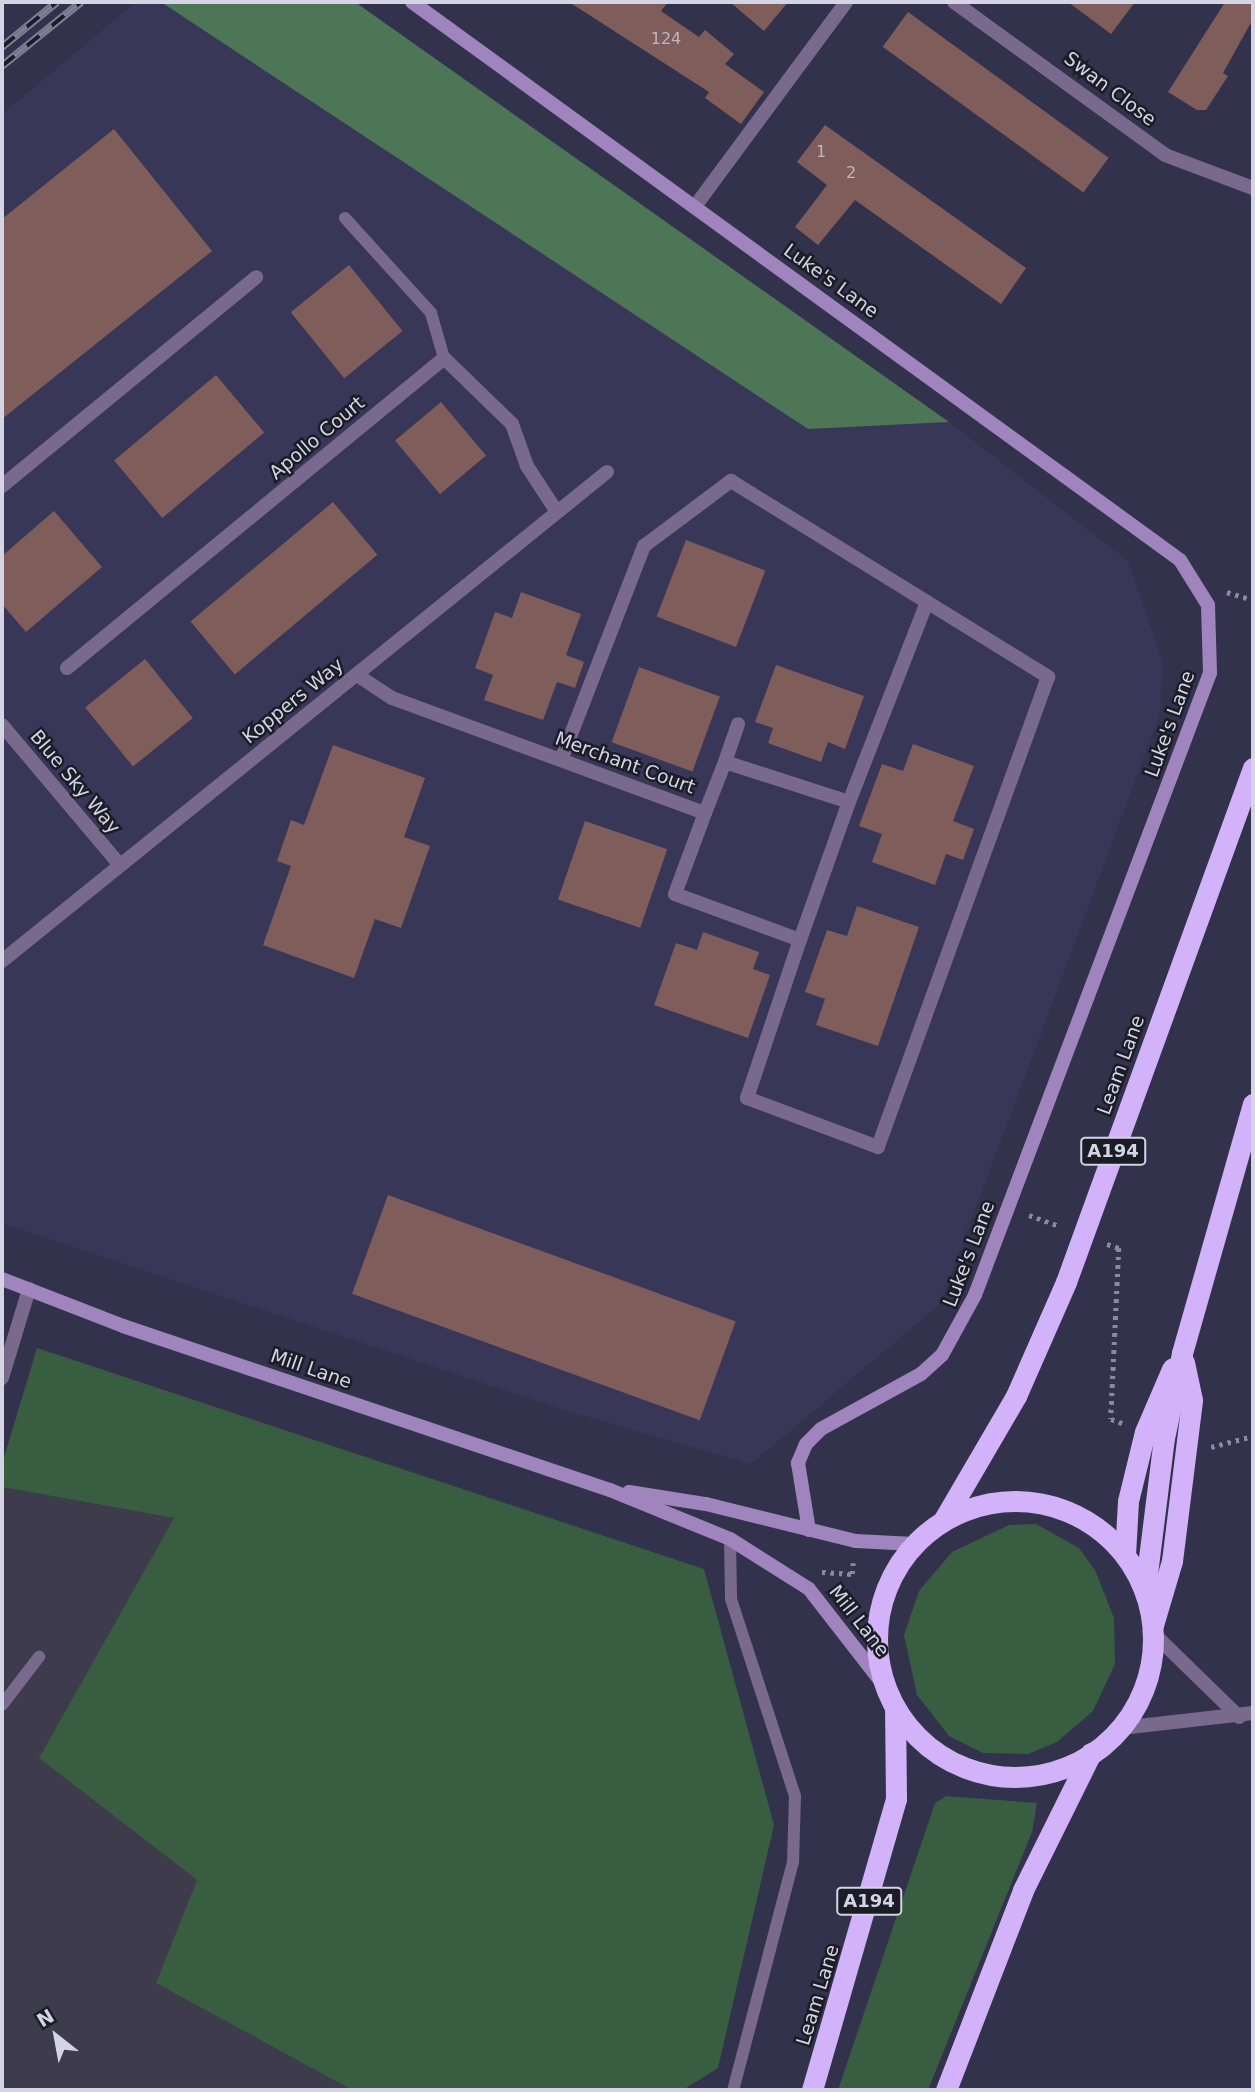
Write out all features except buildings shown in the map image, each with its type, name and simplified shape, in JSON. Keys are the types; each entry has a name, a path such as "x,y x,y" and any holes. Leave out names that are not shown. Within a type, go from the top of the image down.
{"highway":[{"name":"Leam Lane","path":"943,1521 1016,1396 1083,1235 1253,768"},
{"name":"Leam Lane","path":"1145,1590 1164,1438 1182,1353 1253,1104"},
{"name":"Leam Lane","path":"1125,1555 1128,1501 1144,1432 1154,1400 1182,1353"},
{"name":"Leam Lane","path":"891,1698 925,1745 987,1776 1041,1776 1091,1753 1121,1728 1146,1684 1154,1629 1172,1561 1192,1400 1182,1353"},
{"name":"Leam Lane","path":"812,2090 896,1800 891,1698 877,1628 896,1569 914,1544 943,1521 973,1507 1040,1503 1082,1519 1125,1555 1145,1590 1154,1629"},
{"name":"Leam Lane","path":"946,2090 1023,1890 1091,1753"}],"street":[{"name":"Luke's Lane","path":"412,2 696,205 1180,560 1208,606 1210,673 966,1315 942,1354 806,1444 798,1463 809,1530"},
{"path":"696,205 846,2"},
{"name":"Swan Close","path":"954,2 1166,155 1253,188"},
{"path":"2,486 256,277"},
{"path":"444,358 512,424 527,466 555,509"},
{"name":"Apollo Court","path":"67,668 444,358"},
{"name":"Koppers Way","path":"2,961 119,864 357,675 555,509 607,472"},
{"path":"561,760 644,546 731,481 927,602 1048,677 878,1147 747,1098 849,802 927,602"},
{"name":"Merchant Court","path":"357,675 392,698 705,813 738,724"},
{"name":"Blue Sky Way","path":"2,724 119,864"},
{"path":"725,762 849,802"},
{"path":"705,813 675,894 800,940"},
{"name":"Mill Lane","path":"2,1279 610,1490 730,1539 809,1589 891,1698"},
{"path":"2,1378 29,1289"},
{"name":"Mill Lane","path":"610,1490 706,1504 856,1541 914,1544"},
{"path":"1154,1629 1246,1715"},
{"path":"1121,1728 1246,1715"}],"lane":[{"path":"345,218 431,313 444,358"},
{"path":"730,1539 731,1599 795,1796 793,1862 733,2090"},
{"path":"2,1705 39,1657"}],"path":[{"path":"1008,1207 1119,1248 1111,1419 1144,1432"},
{"path":"1185,1442 1216,1447 1253,1436"},
{"path":"809,1589 822,1572 852,1574 856,1541"}],"shaded area":[{"path":"136,2 161,2 808,428 949,422 1128,561 1163,663 1160,714 940,1304 751,1464 558,1408 2,1223 2,114"},
{"path":"2,1487 174,1518 39,1758 197,1880 156,1983 352,2090 2,2090"}],"green space":[{"path":"161,2 355,2 949,422 808,429"},
{"path":"37,1348 704,1569 774,1825 718,2068 683,2090 352,2090 156,1983 197,1880 39,1758 174,1518 2,1487 2,1464"},
{"path":"1036,1524 1079,1548 1095,1570 1114,1618 1115,1664 1093,1711 1057,1742 1028,1754 983,1753 949,1736 917,1695 904,1635 919,1591 952,1552 1009,1525"},
{"path":"946,1796 1037,1803 1032,1832 928,2090 838,2090 935,1803"}],"railway":[{"path":"2,47 57,2"},
{"path":"2,66 81,2"}]}
